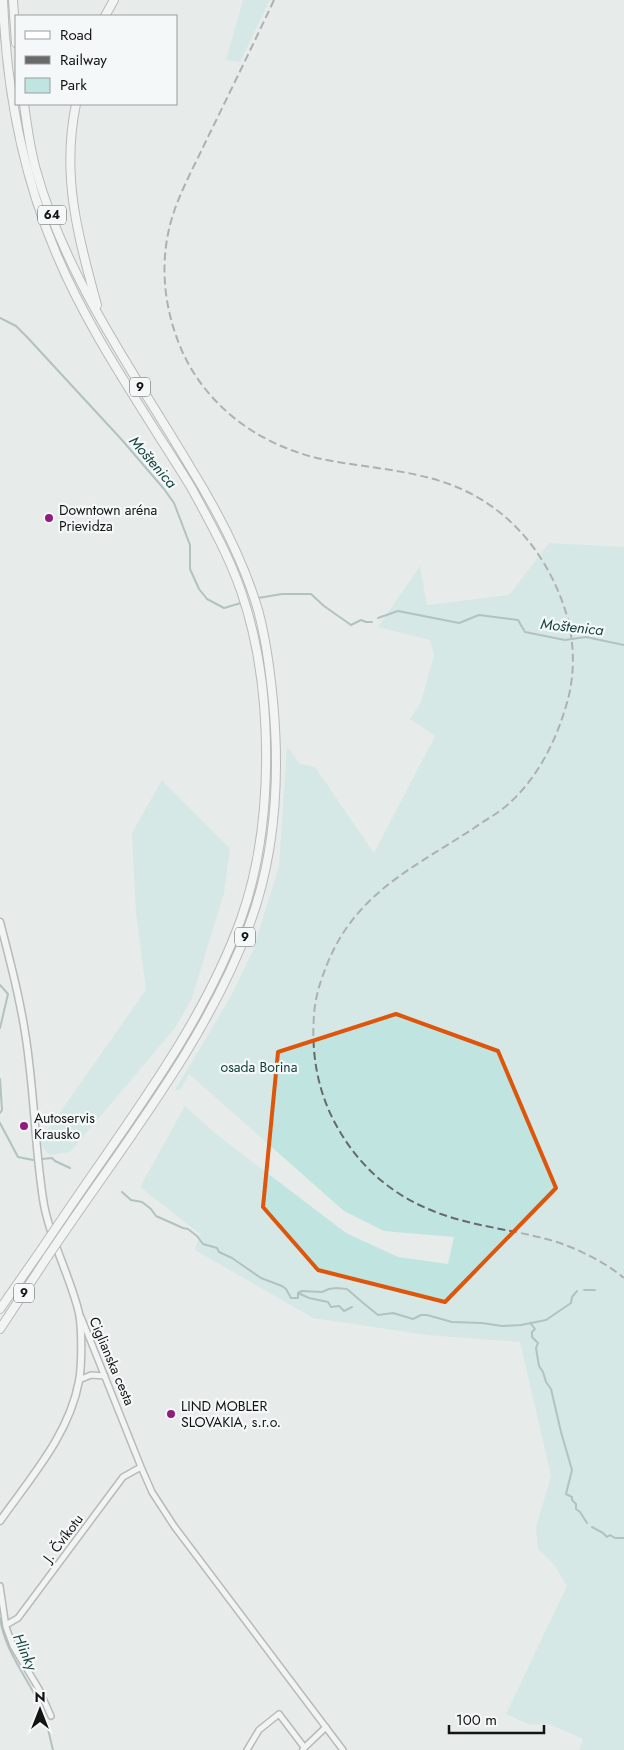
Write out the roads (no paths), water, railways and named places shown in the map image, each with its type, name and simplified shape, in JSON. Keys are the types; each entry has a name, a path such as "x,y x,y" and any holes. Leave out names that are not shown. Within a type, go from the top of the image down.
{"main road":[{"name":"9","path":"0,1309 151,1088 216,977 246,904 260,844 266,780 265,726 261,685 252,628 241,591 215,532 191,487 95,330 56,253 37,202 20,140 10,78 3,0"},
{"path":"13,0 15,29"},
{"path":"106,15 114,0"},
{"name":"64","path":"24,105 37,171 54,221 100,319"},
{"name":"9","path":"0,1329 153,1102 196,1035 225,981 256,906 266,867 272,828 276,779 275,724 271,683 258,609 250,588 222,524 198,480 100,319 75,222 72,194 71,146 76,105"}],"street":[{"name":"Ciglianska cesta","path":"0,922 24,1024 30,1062 37,1148 46,1216 79,1314 141,1468 152,1492 174,1526 343,1750"},
{"path":"0,1521 54,1444 72,1405 79,1380 79,1314"},
{"path":"79,1380 91,1375 105,1376"},
{"name":"J. Čvíkotu","path":"6,1626 18,1618 123,1477 141,1468"},
{"path":"0,1586 6,1626 13,1646 39,1689 51,1716"},
{"path":"247,1750 258,1730 279,1714 303,1749 326,1727"}],"waterway":[{"name":"Moštenica","path":"0,318 16,326 27,337 122,440 164,489 174,503 190,545 190,569 199,589 207,599 224,608 241,603"},
{"name":"Moštenica","path":"258,598 282,594 311,594 324,606 351,625 361,620 372,622"},
{"name":"Moštenica","path":"378,618 398,611 459,623 479,615 518,620 525,632 565,640 586,637 624,645"},
{"path":"0,985 8,994 0,1028"},
{"path":"0,1079 2,1110 0,1113"},
{"path":"0,1123 18,1157 33,1160"},
{"path":"42,1159 52,1158 70,1168"},
{"path":"122,1192 131,1200 142,1202 156,1216 188,1229 203,1244 217,1248 219,1252 232,1258 261,1278 282,1286 291,1298 298,1298 298,1293 302,1291 322,1292 336,1288 347,1289 378,1315 393,1313 413,1319 421,1315 427,1315 452,1322 502,1326 521,1325 546,1320 571,1303 572,1297 577,1291"},
{"path":"584,1290 595,1290"},
{"path":"298,1293 309,1298 328,1302 331,1307 339,1306 344,1311 352,1307"},
{"path":"531,1324 535,1329 532,1332 532,1337 538,1343 536,1348 539,1366 551,1389 572,1470 566,1494 572,1497 576,1504 576,1509 587,1523"},
{"path":"592,1527 607,1537 610,1535 615,1538 624,1538"},
{"name":"Hlinky","path":"0,1618 7,1644 45,1716 53,1750"}],"railway":[{"path":"274,0 174,210 166,249 165,279 168,308 182,351 192,371 219,405 253,431 272,442 313,457 409,473 440,481 463,490 485,502 504,516 536,550 548,571 559,593 567,616 573,650 571,684 561,720 550,748 526,786 501,810 390,883 371,899 340,938 323,975 315,1008 313,1030 315,1060 321,1089 332,1117 347,1143 366,1166 387,1186 426,1208 458,1220 560,1243 594,1258 624,1278"}],"place":[{"name":"Downtown aréna Prievidza","path":"49,518"},
{"name":"Autoservis Krausko","path":"24,1126"},
{"name":"LIND MOBLER SLOVAKIA, s.r.o.","path":"171,1414"}],"park label":[{"name":"osada Borina","path":"259,1067"}]}
